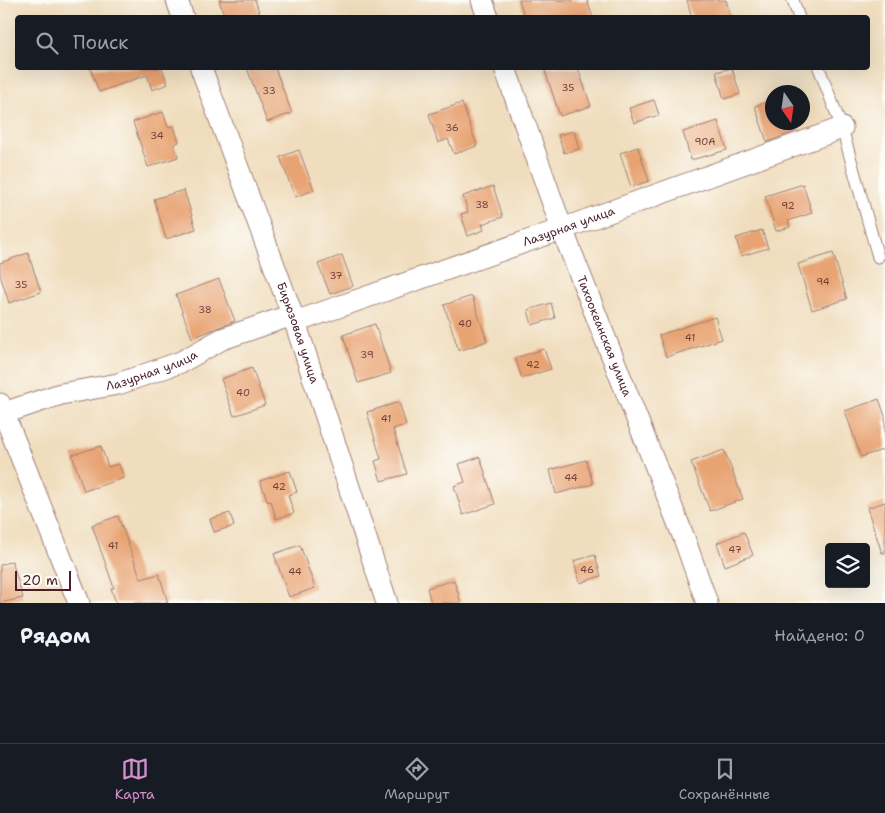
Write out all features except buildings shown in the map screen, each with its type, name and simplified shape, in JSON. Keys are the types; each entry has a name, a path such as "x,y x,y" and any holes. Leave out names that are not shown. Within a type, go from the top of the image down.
{"street":[{"path":"177,0 182,15"},
{"path":"482,0 487,15"},
{"name":"Бирюзовая улица","path":"203,70 294,319 387,603"},
{"name":"Тихоокеанская улица","path":"506,70 562,229 684,538 707,603"},
{"name":"Лазурная улица","path":"4,420 61,394 118,384 136,378 182,362 222,339 294,319 562,229 842,128"},
{"path":"4,420 80,603"}],"lane":[{"path":"793,0 798,15"},
{"path":"820,70 842,128 878,257"}]}
